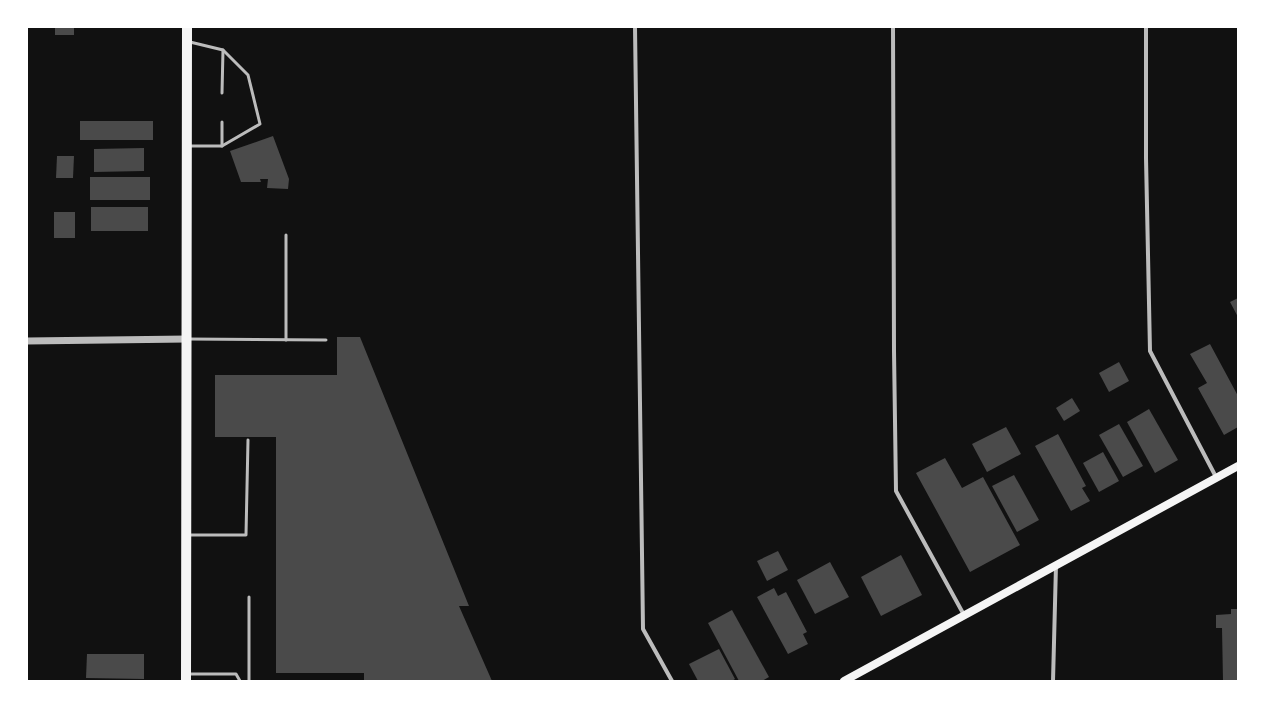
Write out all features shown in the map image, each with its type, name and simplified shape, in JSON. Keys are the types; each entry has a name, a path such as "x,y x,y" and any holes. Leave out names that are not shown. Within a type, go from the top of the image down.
{"main road":[{"path":"186,677 187,27"},
{"path":"844,681 1238,466"}],"street":[{"path":"635,27 643,629 672,681"},
{"path":"893,27 896,491 965,615"},
{"path":"1146,27 1146,165 1150,351 1216,477"},
{"path":"27,340 186,339"},
{"path":"1053,681 1056,565"}],"lane":[{"path":"187,41 223,50 248,75 260,124 222,146 187,146"},
{"path":"222,93 223,50"},
{"path":"222,122 222,146"},
{"path":"286,235 286,340"},
{"path":"186,339 326,340"},
{"path":"186,535 246,536 248,440"},
{"path":"249,597 249,681"},
{"path":"186,677 236,674 240,681"}],"building":[{"path":"55,27 74,27 74,35 55,35"},
{"path":"80,121 153,121 153,140 80,140"},
{"path":"273,136 289,179 288,189 267,188 268,179 260,179 261,182 241,182 230,151"},
{"path":"144,148 144,171 94,172 94,149"},
{"path":"57,156 74,156 73,178 56,178"},
{"path":"90,177 150,177 150,200 90,200"},
{"path":"91,207 148,207 148,231 91,231"},
{"path":"54,212 75,212 75,238 54,238"},
{"path":"1238,298 1238,317 1230,302"},
{"path":"337,337 360,337 469,606 459,606 492,681 364,681 364,673 276,673 276,437 215,437 215,375 337,375"},
{"path":"1210,344 1238,396 1238,427 1224,435 1198,388 1207,383 1190,354"},
{"path":"1119,362 1129,381 1109,392 1099,373"},
{"path":"1072,398 1080,411 1064,421 1056,408"},
{"path":"1149,409 1178,460 1155,473 1127,422"},
{"path":"1119,424 1143,466 1123,477 1099,435"},
{"path":"1006,427 1021,454 987,472 972,444"},
{"path":"1058,434 1086,486 1082,488 1090,501 1071,511 1035,446"},
{"path":"1103,452 1119,481 1099,492 1083,463"},
{"path":"945,458 962,488 983,477 1020,545 970,572 916,473"},
{"path":"1014,475 1039,520 1017,532 992,486"},
{"path":"778,551 788,570 767,581 757,561"},
{"path":"901,555 922,595 881,616 861,577"},
{"path":"830,562 849,597 815,614 797,580"},
{"path":"774,588 778,596 786,592 807,632 803,634 808,644 788,654 757,597"},
{"path":"1231,609 1238,609 1238,681 1223,681 1222,628 1216,628 1216,615 1231,614"},
{"path":"732,610 769,677 762,681 739,681 708,623"},
{"path":"719,649 735,679 732,681 698,681 689,664"},
{"path":"87,654 144,654 144,679 86,678"}]}
